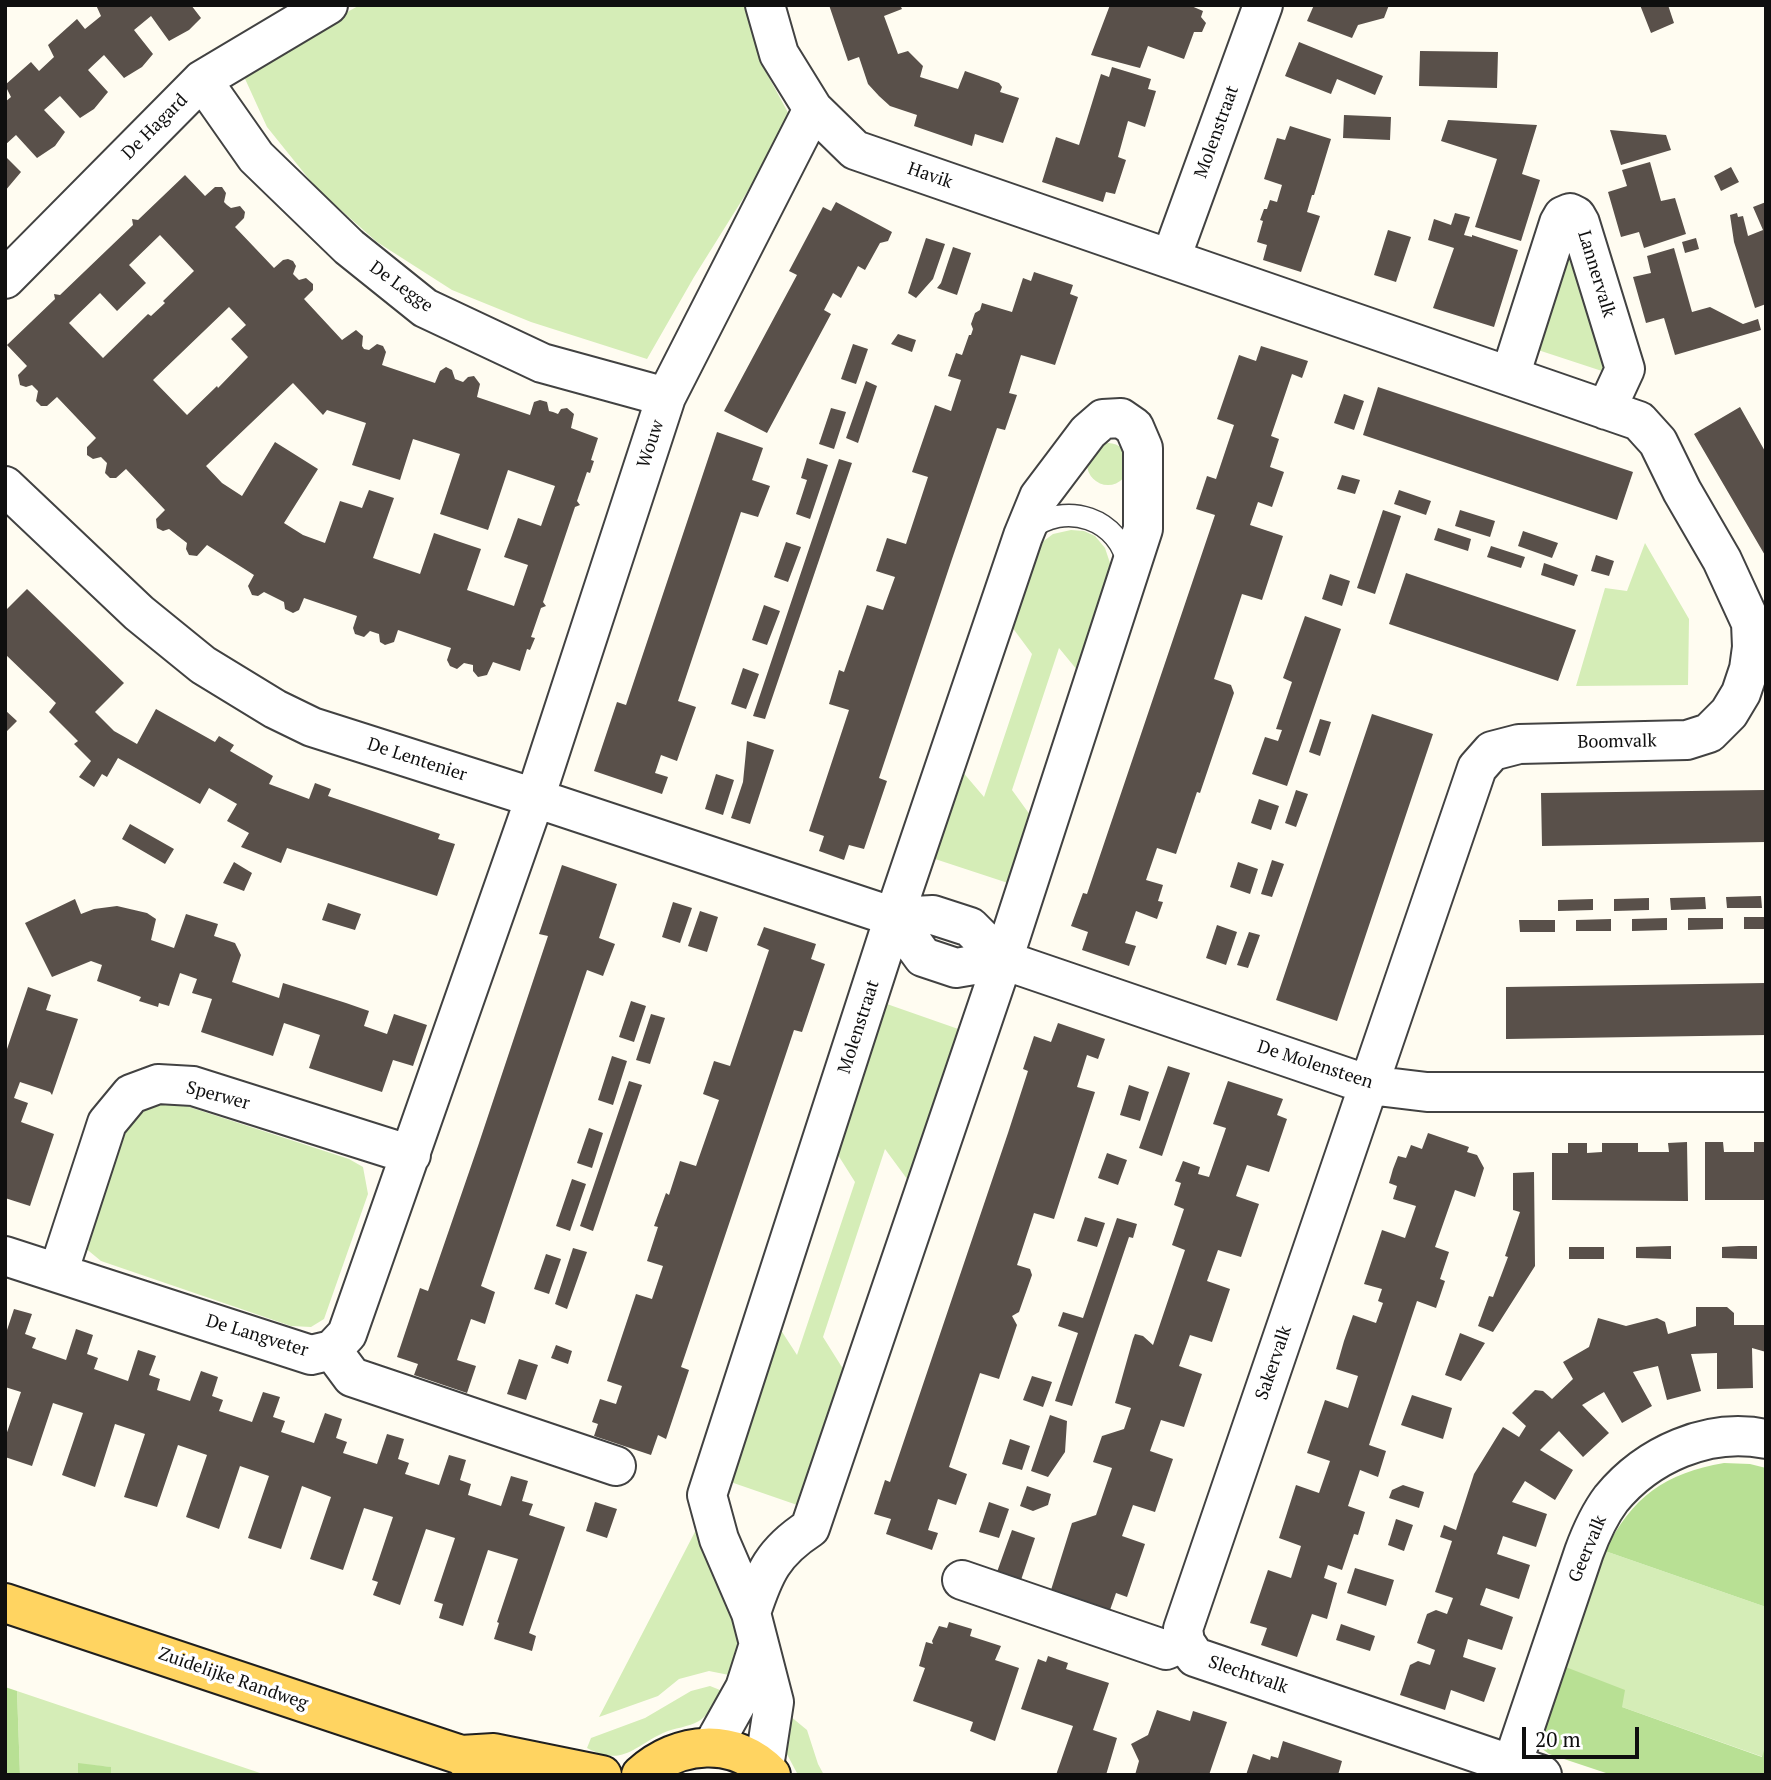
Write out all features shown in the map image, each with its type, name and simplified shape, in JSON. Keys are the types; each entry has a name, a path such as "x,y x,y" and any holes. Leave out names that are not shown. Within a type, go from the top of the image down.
{"main road":[{"name":"Zuidelijke Randweg","path":"5,1603 472,1765 494,1753 602,1775"},
{"path":"641,1775 656,1761 682,1749 712,1747 739,1753 768,1771"}],"street":[{"name":"De Hagard","path":"5,279 202,80 328,5"},
{"name":"Havik","path":"765,5 779,54 813,109 855,150 1171,258"},
{"name":"Molenstraat","path":"1171,258 1263,5"},
{"name":"De Legge","path":"202,80 256,157 349,247 425,308 542,363 666,397"},
{"name":"Wouw","path":"536,798 666,397 813,109"},
{"name":"Lannervalk","path":"1510,376 1559,223 1563,216 1570,212 1580,223 1625,369 1606,410"},
{"path":"1171,258 1606,410"},
{"name":"Boomvalk","path":"1369,1085 1477,768 1492,751 1519,744 1687,740 1709,733 1729,713 1741,693 1749,669 1751,623 1722,560 1682,491 1658,442 1639,421 1606,410"},
{"name":"Molenstraat","path":"712,1747 745,1688 755,1629 763,1577 774,1558 790,1541 810,1528 1003,961 1129,577 1143,529 1143,448 1134,427 1121,418 1103,419 1088,432 1040,497 1023,536 894,917 708,1495 714,1521 755,1629 774,1702 768,1771"},
{"name":"De Lentenier","path":"8,494 149,622 203,665 275,709 312,727 894,917"},
{"path":"332,1350 347,1334 536,798"},
{"path":"894,917 933,915 970,927 1003,961"},
{"name":"De Molensteen","path":"1003,961 1369,1085 1427,1092 1766,1092"},
{"name":"Sperwer","path":"58,1273 107,1123 131,1094 149,1087 158,1084 193,1086 411,1155"},
{"name":"Sakervalk","path":"1185,1642 1183,1629 1369,1085"},
{"name":"De Langveter","path":"5,1256 311,1355 332,1350 352,1377 616,1466"},
{"name":"Geervalk","path":"1527,1770 1584,1552 1594,1525 1610,1501 1629,1480 1652,1462 1677,1449 1704,1441 1733,1437 1766,1439"},
{"path":"714,1521 737,1535 754,1540 790,1541"},
{"path":"962,1580 1166,1650 1185,1642"},
{"name":"Slechtvalk","path":"1185,1642 1195,1657 1527,1770"}],"lane":[{"path":"1023,536 1033,527 1058,516 1082,516 1095,520 1105,526 1121,543 1127,559 1129,577"}],"green space":[{"path":"360,5 746,5 766,72 792,120 694,277 647,359 531,322 452,290 377,242 317,189 267,127 241,70"},
{"path":"1571,244 1608,373 1538,350"},
{"path":"1108,443 1123,449 1129,464 1123,479 1108,485 1093,479 1087,464 1093,449"},
{"path":"1071,530 1084,531 1095,536 1105,548 1115,578 1082,676 1059,648 1012,790 1033,819 1011,884 932,858 961,770 984,797 1032,654 1009,623 1037,546 1053,534"},
{"path":"1645,543 1689,619 1688,685 1576,686 1605,588 1627,591"},
{"path":"884,1003 964,1031 910,1183 885,1149 823,1337 845,1372 803,1507 722,1479 775,1321 797,1355 855,1182 833,1147"},
{"path":"177,1103 349,1159 363,1167 368,1194 324,1319 311,1327 291,1326 101,1261 84,1247 84,1216 132,1114 157,1105"},
{"path":"1724,1463 1766,1468 1766,1607 1605,1551 1627,1516 1652,1490 1684,1473"},
{"path":"698,1526 734,1622 738,1660 734,1676 709,1671 679,1679 658,1696 599,1717"},
{"path":"1605,1551 1766,1607 1766,1743 1763,1757 1622,1707 1563,1666"},
{"path":"1563,1666 1625,1690 1622,1707 1762,1757 1766,1743 1766,1775 1612,1775 1549,1754 1541,1748 1541,1729"},
{"path":"710,1686 725,1692 699,1721 663,1733 619,1755 610,1756 587,1748 591,1738 645,1718 691,1691"},
{"path":"5,1687 17,1691 20,1775 5,1775"},
{"path":"17,1691 266,1775 111,1775 110,1767 78,1764 78,1775 20,1775"},
{"path":"790,1716 807,1730 824,1775 798,1775 781,1743"},
{"path":"78,1763 111,1767 111,1775 78,1775"}],"building":[{"path":"96,5 191,5 201,18 189,30 169,41 151,16 134,30 153,54 142,67 124,78 104,55 88,70 108,92 94,109 80,118 60,96 44,110 65,132 55,146 37,158 16,135 5,145 5,102 11,97 5,85 31,62 39,71 54,57 48,45 77,19 85,29 101,16"},
{"path":"829,5 900,5 902,9 884,16 898,54 908,51 923,66 920,77 958,89 965,71 999,83 1002,87 1000,92 1019,98 1003,143 975,134 972,146 914,126 917,115 890,106 868,84 859,57 848,61"},
{"path":"1110,5 1189,5 1203,11 1201,17 1206,23 1202,32 1194,32 1184,59 1148,46 1140,68 1091,55"},
{"path":"1314,5 1389,5 1384,18 1358,25 1352,38 1307,21"},
{"path":"1640,5 1668,5 1674,23 1651,33"},
{"path":"1299,42 1383,76 1375,95 1337,79 1331,94 1285,76"},
{"path":"1420,51 1498,52 1497,88 1419,86"},
{"path":"1112,67 1151,79 1148,89 1156,91 1145,127 1128,121 1118,157 1126,160 1115,194 1106,192 1103,202 1042,182 1056,137 1079,145 1101,74 1109,77"},
{"path":"1344,115 1391,117 1390,140 1343,138"},
{"path":"1448,120 1537,125 1522,174 1540,180 1521,241 1475,227 1497,159 1441,141"},
{"path":"1290,126 1331,139 1307,212 1320,216 1301,272 1263,260 1267,245 1257,242 1264,209 1267,209 1270,200 1277,202 1282,185 1264,179 1277,138 1285,140"},
{"path":"1610,130 1666,135 1671,150 1621,165"},
{"path":"5,156 21,172 5,191"},
{"path":"1650,162 1661,201 1675,198 1686,234 1644,248 1639,232 1621,237 1608,192 1627,186 1622,170"},
{"path":"1731,167 1739,182 1721,191 1714,176"},
{"path":"185,175 205,196 215,187 222,187 226,193 224,202 231,208 240,206 245,212 244,218 235,227 274,268 283,260 293,261 296,266 293,274 299,280 306,278 313,284 313,290 304,299 342,340 356,330 363,336 364,349 369,350 377,344 383,346 386,352 382,365 435,383 440,371 446,367 452,370 455,379 463,382 474,376 480,384 477,397 530,415 534,402 540,400 547,402 549,411 558,414 561,409 567,408 574,414 571,428 598,438 590,473 587,472 577,501 580,505 575,507 543,602 546,606 541,608 531,637 535,638 530,650 527,649 520,671 493,662 487,675 478,677 473,671 473,665 464,663 457,669 450,666 447,660 451,648 398,630 394,642 385,645 380,642 379,634 370,631 364,637 355,634 353,628 357,616 304,598 299,610 293,613 285,609 284,602 264,592 258,596 252,595 248,586 254,575 207,545 197,556 189,555 187,543 169,529 163,531 157,528 156,519 165,510 126,469 116,478 110,478 105,473 107,463 101,457 93,459 87,455 87,447 96,438 57,397 47,406 41,406 36,401 38,391 32,385 20,385 18,375 27,366 7,345 55,299 54,294 60,295 133,225 132,219 138,220","holes":["160,235 194,271 163,301 165,303 151,316 148,314 103,358 69,323 100,293 117,311 146,283 129,265","229,307 246,325 231,339 248,357 187,415 153,380","293,383 323,415 327,410 366,423 352,465 400,480 413,439 460,454 440,514 488,530 508,470 555,486 541,526 518,518 504,557 528,565 514,606 467,590 481,549 434,533 420,574 373,558 394,498 369,490 362,508 340,501 325,543 303,535 284,523 318,469 275,442 242,496 222,483 206,466"]},
{"path":"836,202 892,232 888,241 880,243 865,270 858,266 841,298 833,293 824,310 831,314 767,433 724,411 797,275 789,271 823,207 831,211"},
{"path":"1766,202 1766,304 1755,308 1734,242 1730,215 1737,213 1738,217 1743,216 1748,236 1763,230 1753,207"},
{"path":"1455,213 1470,217 1464,235 1472,235 1518,250 1494,327 1433,308 1454,248 1428,240 1434,219 1451,225"},
{"path":"1388,230 1411,237 1396,282 1374,275"},
{"path":"926,238 945,244 933,279 916,298 908,293"},
{"path":"1696,238 1699,249 1685,253 1682,242"},
{"path":"953,247 971,253 957,295 937,288"},
{"path":"1674,248 1692,312 1710,307 1743,324 1758,319 1761,330 1675,355 1664,318 1646,323 1633,277 1651,273 1647,256"},
{"path":"1034,272 1073,285 1070,294 1078,297 1055,365 1021,355 1009,393 1017,395 1005,430 997,428 952,559 879,778 887,781 864,849 849,845 844,860 819,851 824,836 809,831 849,710 829,704 839,670 844,672 867,605 883,610 895,577 876,571 887,538 906,544 928,477 912,472 935,405 951,411 961,380 948,376 956,353 962,355 971,335 975,313 980,310 982,303 1012,312 1023,278 1031,281"},
{"path":"898,334 916,340 912,352 891,344"},
{"path":"853,344 868,349 856,384 841,379"},
{"path":"1261,346 1308,361 1302,378 1292,374 1271,436 1279,439 1270,467 1284,472 1272,507 1258,502 1250,525 1283,536 1262,600 1242,594 1214,679 1231,685 1234,693 1176,854 1157,848 1146,880 1163,885 1158,901 1163,902 1157,919 1136,911 1125,943 1136,946 1129,966 1082,950 1088,932 1071,926 1083,893 1087,894 1215,515 1196,509 1207,476 1216,479 1234,425 1217,419 1239,355 1256,361"},
{"path":"866,381 877,386 858,443 846,438"},
{"path":"1378,387 1633,472 1617,520 1363,435"},
{"path":"1344,394 1364,401 1354,430 1334,423"},
{"path":"1740,407 1766,453 1766,557 1694,434"},
{"path":"831,408 846,412 834,449 819,444"},
{"path":"717,432 763,448 752,480 770,486 758,517 741,512 678,701 696,707 677,761 661,755 655,773 668,777 662,794 594,771 617,702 626,705"},
{"path":"807,458 828,465 810,519 796,514 807,480 801,478"},
{"path":"839,459 852,463 765,719 753,716"},
{"path":"1342,475 1360,480 1355,494 1337,489"},
{"path":"1399,490 1431,501 1426,515 1394,504"},
{"path":"1383,510 1401,516 1375,594 1357,588"},
{"path":"1460,510 1495,521 1490,537 1455,526"},
{"path":"1438,528 1471,539 1468,551 1434,540"},
{"path":"1523,531 1558,543 1552,558 1518,546"},
{"path":"786,542 801,547 788,582 774,577"},
{"path":"1491,546 1525,557 1521,568 1487,557"},
{"path":"1596,555 1614,561 1609,576 1591,571"},
{"path":"1544,563 1578,575 1574,586 1541,575"},
{"path":"1406,573 1576,630 1558,681 1389,624"},
{"path":"1330,574 1350,581 1342,606 1322,599"},
{"path":"27,589 124,683 95,712 114,731 137,744 156,709 215,742 219,736 234,745 230,751 273,776 269,784 309,799 315,783 331,789 328,796 440,834 438,839 455,844 437,896 287,848 281,863 241,847 249,833 227,821 237,804 209,788 200,804 118,758 107,777 102,774 94,787 79,777 91,761 74,744 78,741 49,712 56,703 5,654 5,611"},
{"path":"764,605 780,611 767,645 752,640"},
{"path":"1305,616 1341,629 1287,786 1252,774 1265,737 1278,741 1282,730 1276,729 1292,682 1283,678"},
{"path":"743,668 759,674 746,709 731,704"},
{"path":"5,710 17,721 5,733"},
{"path":"1372,714 1433,734 1337,1021 1276,1000"},
{"path":"1320,719 1331,722 1320,756 1309,752"},
{"path":"747,741 774,750 750,824 731,818 743,782"},
{"path":"716,774 734,780 723,815 705,809"},
{"path":"1296,790 1308,794 1296,827 1285,823"},
{"path":"1766,790 1766,842 1542,846 1541,793"},
{"path":"1259,799 1279,806 1271,830 1251,823"},
{"path":"130,824 174,849 165,864 122,839"},
{"path":"1272,860 1284,864 1272,897 1261,894"},
{"path":"234,862 252,873 244,891 223,883"},
{"path":"1238,862 1258,869 1250,894 1230,887"},
{"path":"562,865 617,884 599,938 615,944 603,976 587,970 481,1286 495,1292 485,1324 471,1319 457,1360 476,1366 467,1393 414,1375 418,1364 397,1357 420,1288 428,1291 478,1146 548,936 539,934"},
{"path":"1761,896 1762,908 1727,908 1726,897"},
{"path":"1705,897 1706,909 1671,910 1670,898"},
{"path":"1649,898 1649,910 1614,911 1614,899"},
{"path":"75,899 81,914 117,906 147,913 156,919 151,940 174,948 186,914 218,924 214,936 235,943 241,955 232,982 279,998 283,983 346,1003 369,1011 364,1026 387,1034 394,1014 427,1025 413,1066 393,1060 382,1092 309,1068 320,1035 284,1023 273,1056 201,1032 212,999 192,993 197,979 180,973 169,1006 159,1003 158,1007 139,1001 141,997 97,981 102,965 91,961 52,977 25,923"},
{"path":"1593,899 1593,910 1558,911 1558,900"},
{"path":"673,902 692,908 680,943 662,937"},
{"path":"328,903 361,914 355,930 322,920"},
{"path":"700,911 718,917 707,952 688,946"},
{"path":"1744,917 1766,917 1766,929 1744,929"},
{"path":"1667,918 1667,930 1632,931 1632,919"},
{"path":"1688,918 1723,918 1723,929 1688,930"},
{"path":"1611,919 1611,931 1576,931 1576,920"},
{"path":"1519,920 1555,920 1555,932 1520,932"},
{"path":"1217,925 1237,932 1226,965 1206,958"},
{"path":"764,927 816,944 811,959 825,964 802,1032 794,1030 681,1367 689,1370 666,1439 658,1435 651,1455 594,1436 598,1424 592,1422 600,1399 616,1404 622,1386 607,1381 636,1294 652,1299 663,1266 647,1261 658,1227 654,1226 666,1193 669,1195 680,1161 696,1166 719,1100 703,1094 714,1061 730,1066 769,950 757,945"},
{"path":"1249,932 1260,935 1248,968 1237,965"},
{"path":"1766,983 1766,1035 1506,1039 1506,987"},
{"path":"28,987 51,995 46,1010 78,1019 52,1095 20,1082 14,1098 28,1103 21,1122 54,1134 30,1206 5,1198 5,1055"},
{"path":"631,1001 646,1006 634,1042 619,1037"},
{"path":"651,1014 665,1018 650,1064 636,1060"},
{"path":"1058,1023 1105,1039 1098,1059 1087,1055 1077,1087 1095,1092 1054,1219 1034,1213 1017,1265 1030,1269 1032,1275 1019,1312 1012,1316 1017,1325 999,1379 980,1373 949,1467 967,1474 956,1505 938,1499 928,1530 938,1533 932,1550 886,1534 891,1519 874,1514 885,1480 890,1482 1008,1133 1028,1071 1023,1069 1034,1036 1051,1042"},
{"path":"612,1056 627,1061 613,1105 598,1100"},
{"path":"1168,1066 1190,1073 1162,1156 1139,1148"},
{"path":"629,1081 642,1085 593,1231 580,1226"},
{"path":"1228,1081 1283,1099 1277,1115 1287,1119 1269,1172 1247,1165 1236,1196 1259,1204 1241,1257 1218,1250 1207,1281 1230,1289 1212,1342 1190,1335 1179,1366 1202,1374 1184,1427 1161,1420 1150,1451 1173,1459 1155,1512 1133,1505 1122,1536 1145,1544 1127,1597 1116,1593 1110,1610 1051,1590 1072,1523 1096,1515 1112,1468 1093,1462 1102,1436 1124,1429 1131,1408 1115,1403 1133,1339 1135,1334 1143,1336 1153,1345 1185,1250 1172,1245 1184,1209 1174,1205 1181,1183 1175,1181 1183,1161 1200,1167 1198,1174 1209,1177 1226,1128 1213,1124"},
{"path":"1129,1085 1149,1092 1140,1121 1120,1115"},
{"path":"589,1128 603,1133 592,1168 577,1163"},
{"path":"1428,1133 1469,1147 1467,1152 1477,1155 1484,1168 1475,1197 1455,1190 1435,1247 1449,1252 1440,1279 1445,1281 1436,1308 1417,1301 1369,1445 1386,1451 1378,1477 1360,1470 1348,1506 1365,1512 1358,1535 1354,1534 1342,1570 1328,1565 1324,1578 1337,1583 1327,1619 1312,1614 1297,1657 1261,1645 1267,1628 1250,1623 1268,1570 1291,1578 1301,1546 1279,1538 1296,1485 1319,1493 1330,1461 1307,1453 1325,1400 1348,1408 1358,1376 1336,1369 1344,1341 1353,1315 1376,1323 1383,1303 1378,1301 1382,1289 1364,1284 1382,1230 1405,1238 1416,1206 1393,1199 1397,1186 1389,1183 1393,1169 1398,1156 1406,1158 1411,1145 1422,1149"},
{"path":"1687,1142 1688,1201 1552,1200 1552,1153 1568,1153 1568,1143 1587,1143 1587,1153 1602,1152 1602,1143 1638,1143 1638,1152 1669,1152 1668,1143"},
{"path":"1705,1142 1723,1142 1724,1152 1754,1152 1754,1142 1766,1142 1766,1200 1705,1200"},
{"path":"1107,1153 1127,1160 1118,1185 1098,1178"},
{"path":"1534,1172 1535,1266 1493,1332 1478,1326 1489,1296 1493,1297 1508,1257 1505,1256 1520,1212 1513,1210 1513,1173"},
{"path":"572,1179 586,1184 570,1231 556,1226"},
{"path":"1085,1217 1105,1223 1097,1247 1077,1241"},
{"path":"1117,1218 1137,1224 1133,1238 1129,1237 1072,1406 1055,1401 1078,1333 1058,1326 1063,1312 1083,1318"},
{"path":"1671,1246 1671,1259 1636,1258 1636,1247"},
{"path":"1757,1246 1757,1259 1722,1258 1722,1247"},
{"path":"1569,1247 1604,1247 1604,1259 1569,1259"},
{"path":"573,1248 587,1252 567,1309 555,1304"},
{"path":"546,1254 561,1259 549,1294 534,1289"},
{"path":"1696,1307 1727,1307 1734,1313 1734,1325 1766,1325 1766,1352 1752,1348 1753,1388 1717,1389 1717,1353 1691,1354 1701,1391 1667,1400 1658,1366 1633,1372 1652,1406 1622,1423 1604,1392 1582,1405 1609,1433 1583,1457 1559,1431 1540,1450 1573,1470 1555,1500 1525,1481 1512,1502 1547,1514 1536,1547 1503,1536 1497,1554 1530,1565 1519,1599 1486,1588 1480,1605 1513,1617 1502,1650 1468,1639 1463,1657 1496,1668 1484,1702 1451,1690 1445,1710 1400,1695 1410,1665 1418,1661 1430,1665 1435,1650 1417,1643 1427,1614 1436,1610 1447,1614 1453,1598 1435,1592 1452,1541 1440,1537 1444,1525 1456,1530 1474,1474 1503,1427 1519,1437 1526,1426 1512,1413 1535,1390 1543,1391 1552,1399 1573,1379 1563,1362 1589,1347 1598,1318 1626,1326 1657,1318 1665,1322 1668,1334 1696,1326"},
{"path":"14,1309 32,1314 25,1334 36,1338 32,1348 66,1360 76,1329 93,1335 87,1354 98,1358 94,1369 128,1381 138,1350 156,1356 149,1375 160,1379 157,1390 190,1401 201,1371 218,1377 212,1396 223,1400 219,1411 252,1422 263,1392 280,1397 273,1417 285,1421 281,1432 314,1443 325,1413 342,1419 336,1438 347,1442 343,1453 377,1464 387,1434 404,1439 398,1459 409,1463 405,1474 439,1485 449,1455 466,1460 460,1480 471,1484 468,1495 501,1506 511,1476 528,1481 522,1501 533,1504 529,1515 565,1527 529,1633 536,1636 532,1651 494,1639 518,1559 488,1550 463,1626 439,1618 443,1604 434,1601 455,1538 426,1529 400,1605 373,1595 378,1582 372,1580 393,1517 364,1508 343,1570 310,1559 331,1497 302,1486 281,1549 248,1538 269,1476 240,1466 219,1529 186,1517 207,1455 178,1445 157,1507 124,1497 145,1434 115,1424 95,1487 62,1475 83,1413 53,1403 32,1466 5,1457 5,1438 21,1392 5,1387 5,1336"},
{"path":"1460,1333 1485,1343 1461,1381 1445,1375"},
{"path":"556,1345 572,1351 568,1364 551,1358"},
{"path":"519,1359 538,1365 526,1400 507,1394"},
{"path":"1032,1376 1052,1382 1043,1407 1023,1400"},
{"path":"1412,1395 1452,1408 1443,1439 1401,1425"},
{"path":"1050,1415 1067,1421 1065,1452 1048,1477 1031,1471"},
{"path":"1010,1439 1030,1446 1022,1470 1002,1464"},
{"path":"1403,1485 1424,1492 1419,1508 1389,1498 1392,1490"},
{"path":"1027,1486 1051,1494 1048,1505 1033,1511 1020,1506"},
{"path":"595,1502 617,1509 607,1538 586,1531"},
{"path":"989,1502 1009,1509 999,1538 979,1532"},
{"path":"1396,1519 1413,1525 1404,1551 1388,1545"},
{"path":"1012,1530 1035,1538 1021,1580 997,1572"},
{"path":"1355,1568 1394,1580 1386,1606 1347,1593"},
{"path":"949,1622 972,1629 970,1636 1001,1646 995,1660 1019,1668 995,1741 970,1731 973,1722 913,1701 925,1668 919,1666 926,1642 933,1644 939,1626 947,1628"},
{"path":"1341,1624 1375,1636 1370,1651 1336,1640"},
{"path":"1048,1656 1068,1663 1066,1669 1109,1683 1093,1730 1117,1738 1106,1775 1056,1775 1073,1726 1021,1709 1038,1659 1046,1662"},
{"path":"1157,1710 1190,1721 1193,1711 1227,1722 1209,1775 1135,1775 1139,1761 1131,1744 1148,1735"},
{"path":"1283,1741 1342,1761 1338,1775 1246,1775 1253,1754 1270,1760 1271,1756 1278,1758"}]}
